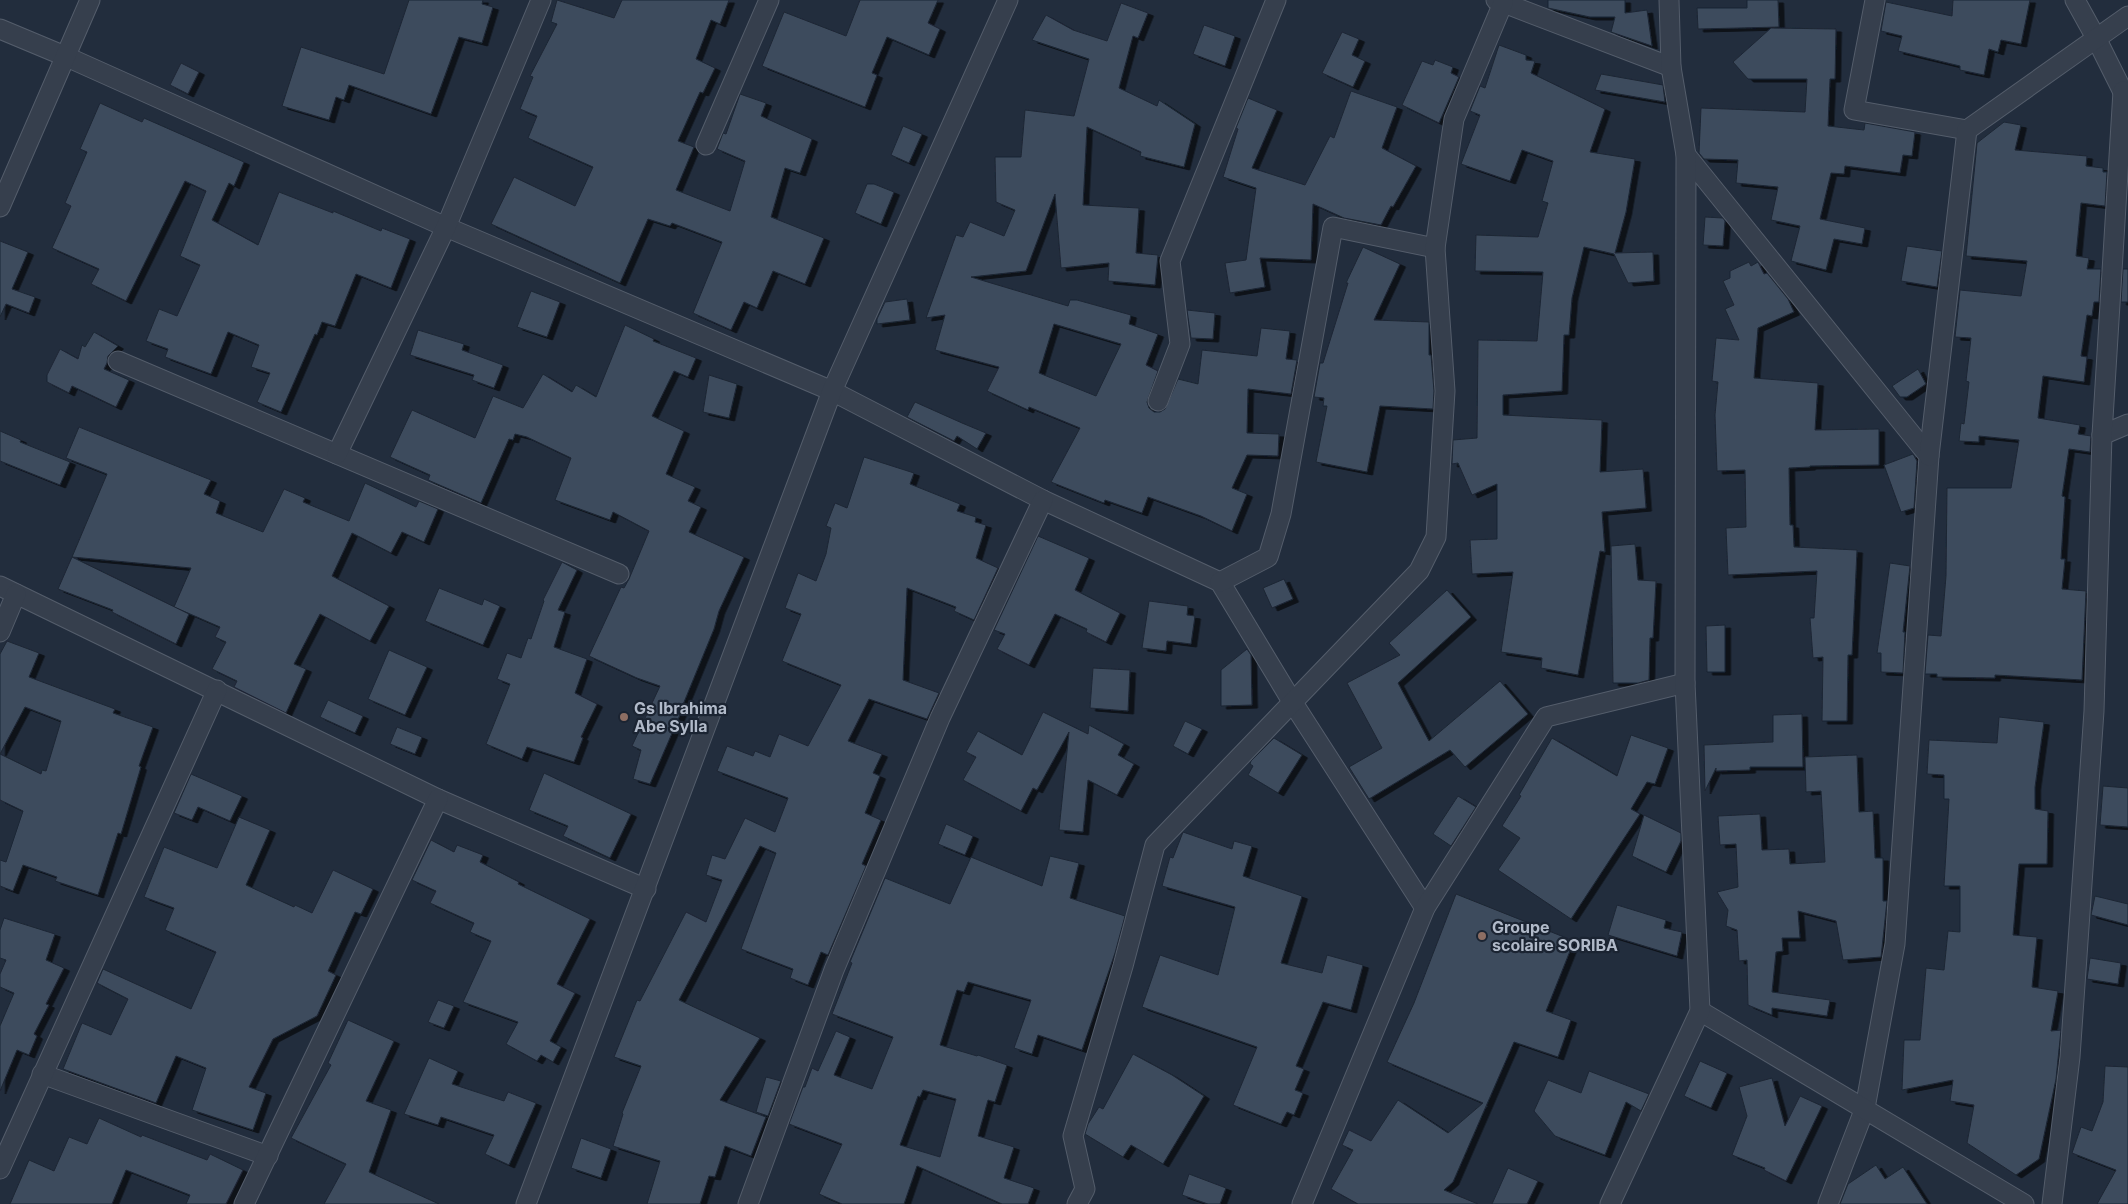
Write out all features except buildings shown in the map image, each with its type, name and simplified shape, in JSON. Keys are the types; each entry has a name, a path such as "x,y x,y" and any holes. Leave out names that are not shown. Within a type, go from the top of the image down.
{"street":[{"path":"0,207 67,57 90,0"},
{"path":"337,454 446,226 541,0"},
{"path":"706,145 769,0"},
{"path":"526,1204 832,391 1008,0"},
{"path":"1158,401 1180,344 1170,260 1276,0"},
{"path":"1610,1204 1700,1011 1685,682 1686,155 1671,67 1668,0"},
{"path":"1875,0 1854,110 1967,130 2128,16"},
{"path":"2052,1204 2070,1057 2094,721 2102,435 2125,97 2075,0"},
{"path":"1077,1204 1085,1189 1073,1136 1123,966 1154,845 1419,571 1436,537 1445,392 1435,248 1454,120 1499,2 1671,67"},
{"path":"0,29 446,226 832,391 1043,500 1220,582 1293,703 1425,908"},
{"path":"1828,1204 1865,1108 1895,944 1930,456 1967,130"},
{"path":"1686,155 1930,456"},
{"path":"1220,582 1268,557 1281,514 1332,227 1435,248"},
{"path":"118,361 619,574"},
{"path":"2102,435 2128,424"},
{"path":"748,1204 838,961 940,718 1043,500"},
{"path":"0,632 8,590 438,799 646,889"},
{"path":"1302,1204 1425,908 1546,717 1685,682"},
{"path":"0,1170 217,690"},
{"path":"244,1204 438,799"},
{"path":"1700,1011 2024,1204"},
{"path":"42,1074 268,1156"}],"place":[{"name":"Gs Ibrahima Abe Sylla","path":"624,717"},
{"name":"Groupe scolaire SORIBA","path":"1482,936"}]}
